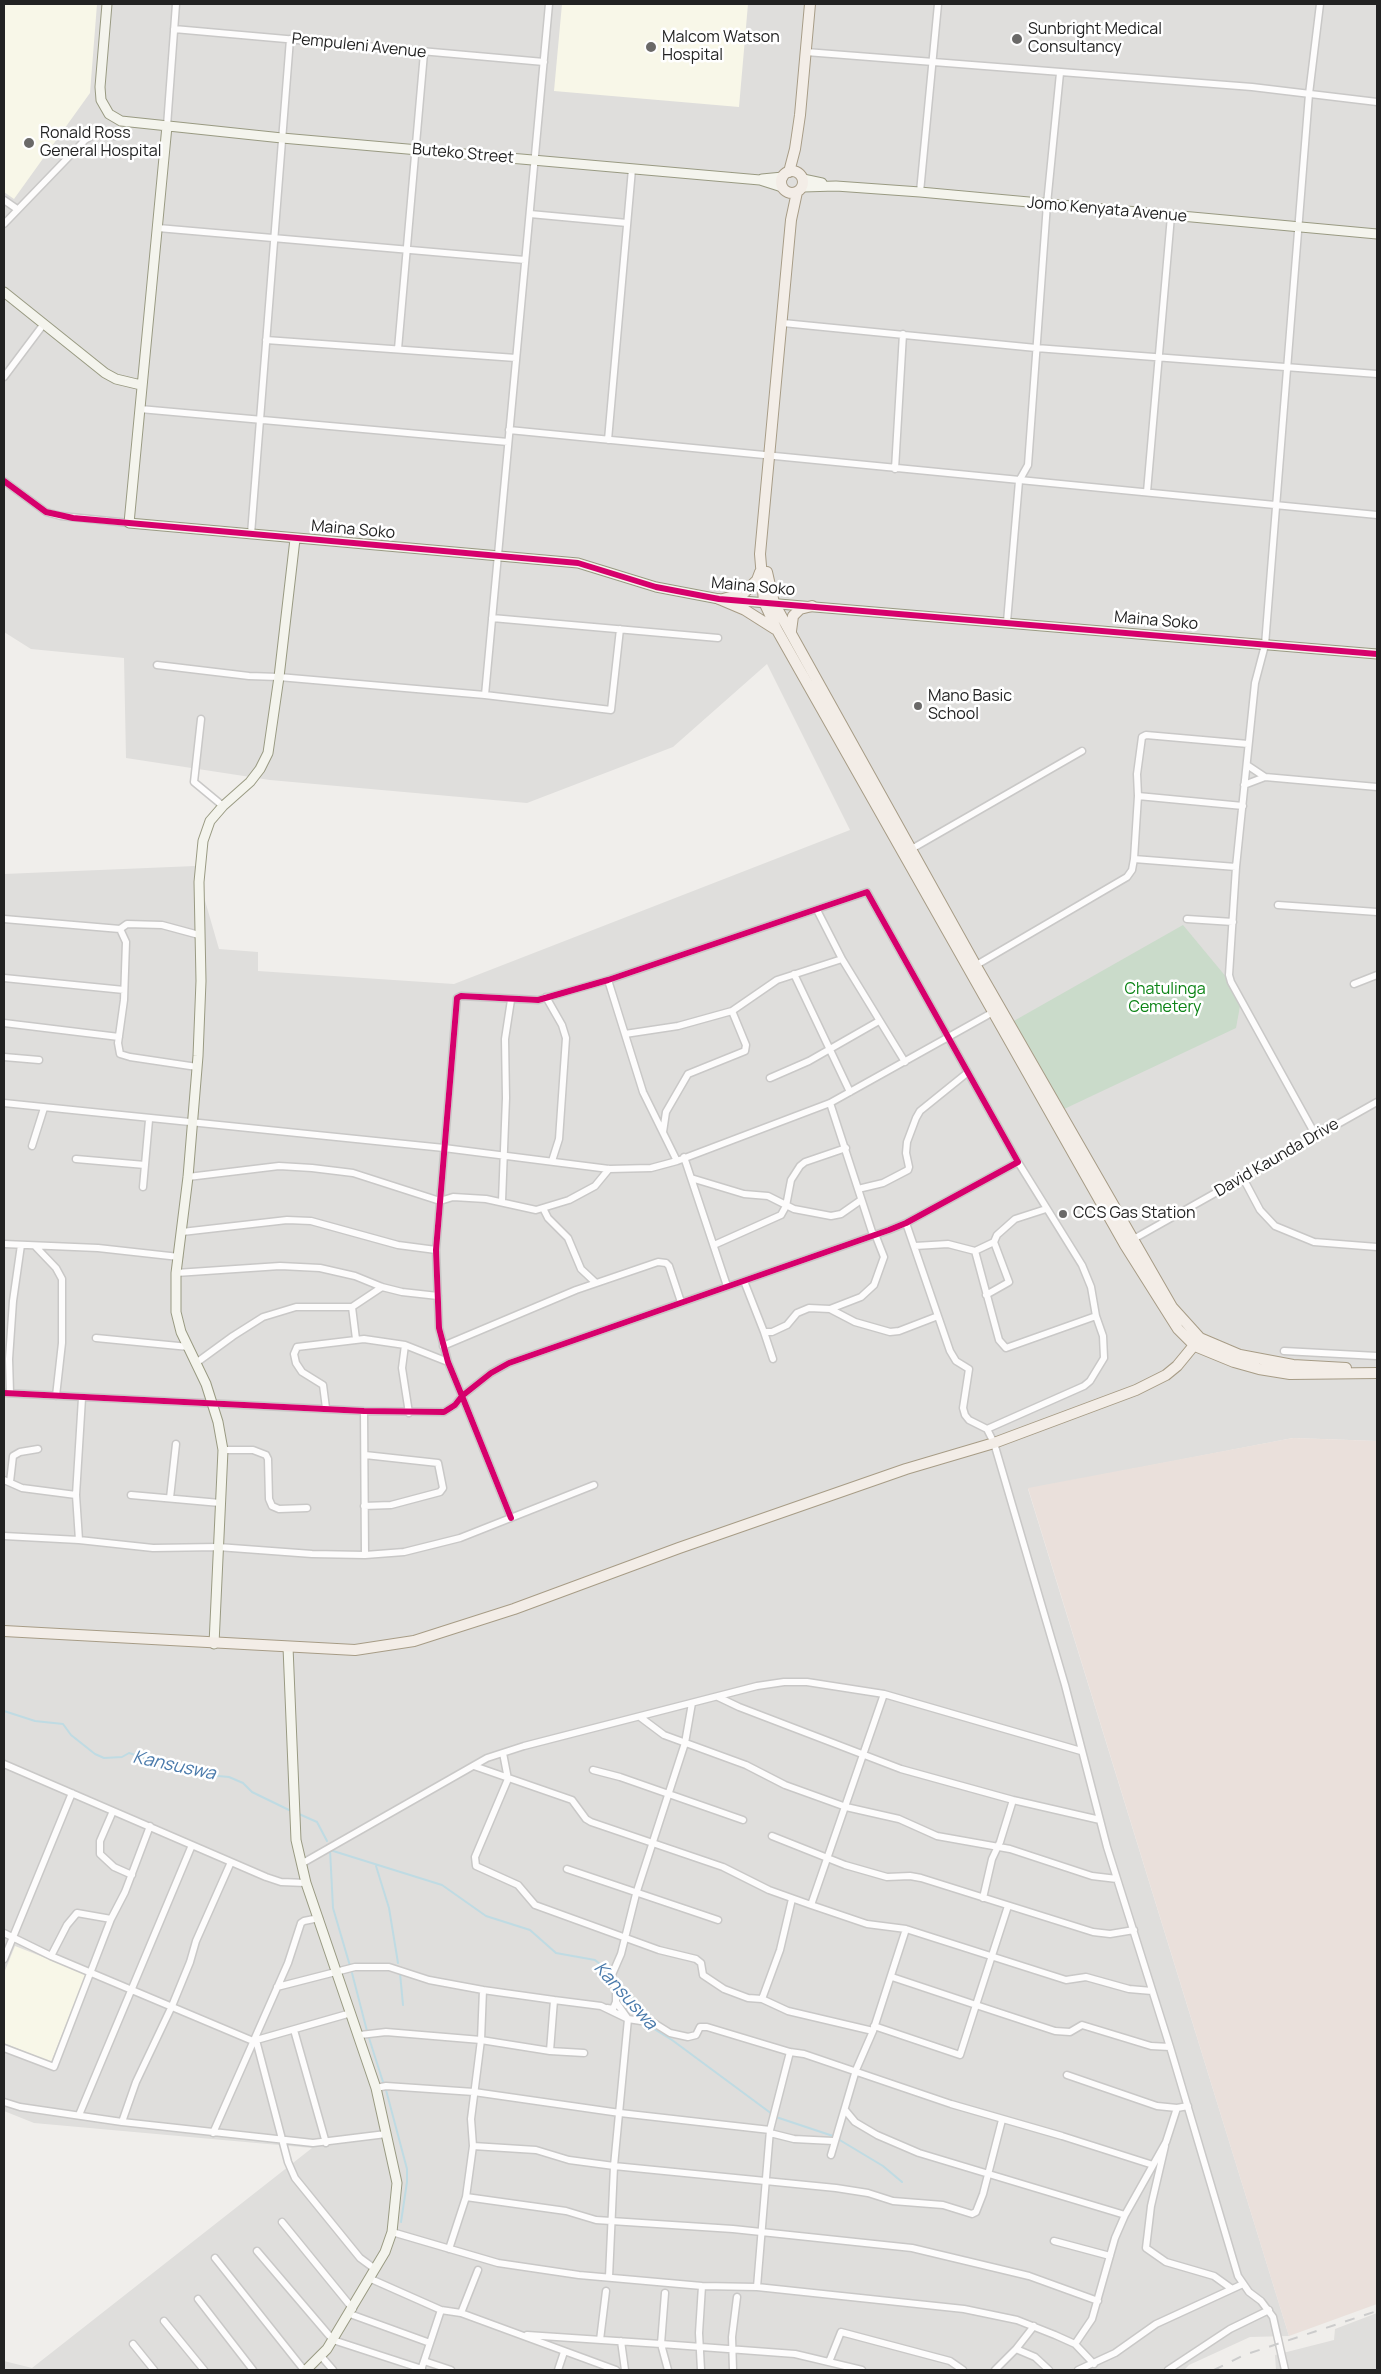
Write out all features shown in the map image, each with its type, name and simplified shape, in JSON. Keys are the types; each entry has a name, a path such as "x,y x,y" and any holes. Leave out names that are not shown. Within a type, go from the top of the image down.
{"main road":[{"path":"719,599 744,593 757,580 760,572 791,220 795,149 810,4"},
{"path":"762,536 769,602 791,631 907,852"},
{"path":"760,572 777,630 907,852 1129,1242 1172,1307 1198,1342 1258,1360 1377,1372"},
{"path":"719,599 745,610 777,630"},
{"path":"791,631 791,621 796,612 812,606"},
{"path":"4,1631 214,1644 355,1650 414,1641 514,1609 679,1548 906,1469 994,1443 1151,1383 1177,1366 1198,1342"}],"street":[{"name":"Buteko Street","path":"108,4 100,87 105,108 121,121 282,138 836,186"},
{"path":"4,481 46,512 61,516 130,523 141,385 158,228 176,4"},
{"path":"485,695 549,4"},
{"path":"920,192 938,4"},
{"path":"1316,1136 1231,982 1236,866 1254,683 1265,645 1309,94 1320,4"},
{"name":"Pempuleni Avenue","path":"174,29 424,53 544,62"},
{"path":"250,534 290,39"},
{"path":"806,52 1252,87 1377,102"},
{"path":"398,349 424,53"},
{"path":"1007,622 1019,481 1028,465 1047,204 1060,73"},
{"path":"4,224 88,138 98,132 115,136"},
{"path":"608,440 632,169"},
{"name":"Jomo Kenyata Avenue","path":"836,186 1377,234"},
{"path":"4,200 17,209"},
{"path":"530,214 627,223"},
{"path":"1147,492 1171,216"},
{"path":"158,228 525,260"},
{"path":"4,292 105,373 116,379 141,385"},
{"path":"782,323 1036,348 1377,374"},
{"path":"4,377 43,325"},
{"path":"895,469 904,334"},
{"path":"266,340 516,358"},
{"path":"140,409 508,442"},
{"path":"509,430 1377,515"},
{"name":"Maina Soko","path":"130,523 578,563 656,587 719,599 1377,654"},
{"path":"214,1644 223,1450 218,1422 212,1403 177,1319 176,1273 188,1177 198,1067 201,981 199,882 203,841 210,821 223,806 250,782 260,769 268,753 280,677 295,539"},
{"path":"492,618 718,638"},
{"path":"157,665 249,676 485,695 612,710 620,629"},
{"path":"201,719 194,782 223,806"},
{"path":"972,968 1127,877 1132,870 1134,859 1137,785 1142,737 1146,735 1248,744"},
{"path":"907,852 1082,751"},
{"path":"1247,765 1265,777"},
{"path":"1244,785 1265,777 1377,787"},
{"path":"1138,796 1243,806"},
{"path":"1134,859 1236,866"},
{"path":"511,1518 448,1362 439,1328 436,1250 457,998 461,996 538,1000 608,980 867,892 1018,1162 1082,1265 1091,1288 1096,1316 1103,1336 1104,1358 1090,1382 987,1429"},
{"path":"1278,905 1377,912"},
{"path":"817,910 842,959 905,1062"},
{"path":"4,919 120,929 127,924 162,925 199,935"},
{"path":"1187,920 1233,922"},
{"path":"120,929 126,942 119,1049 124,1056 198,1067"},
{"path":"625,1034 678,1026 732,1011 767,986 794,974 842,959"},
{"path":"794,974 850,1092"},
{"path":"1354,984 1377,976"},
{"path":"4,978 124,990"},
{"path":"608,980 643,1092 677,1161"},
{"path":"546,997 562,1025 566,1038 559,1139 552,1161"},
{"path":"502,1201 506,1098 505,1039 511,1000"},
{"path":"4,1103 149,1120 192,1122 444,1148 609,1169 651,1168 677,1161 830,1103 996,1010"},
{"path":"663,1133 666,1112 688,1074 745,1051 746,1045 732,1011"},
{"path":"770,1078 809,1061 879,1021"},
{"path":"4,1022 119,1037"},
{"path":"4,1057 39,1060"},
{"path":"858,1189 883,1183 908,1170 910,1167 906,1157 906,1142 920,1111 967,1073"},
{"name":"David Kaunda Drive","path":"1129,1242 1377,1102"},
{"path":"764,1332 772,1332 787,1325 797,1313 803,1310 830,1309 861,1297 874,1285 884,1257 861,1200 846,1148 830,1103"},
{"path":"32,1146 44,1108"},
{"path":"143,1187 149,1120"},
{"path":"714,1245 781,1215 786,1206 791,1180 800,1166 805,1162 846,1148"},
{"path":"684,1157 727,1286"},
{"path":"76,1160 145,1165"},
{"path":"21,1245 7,1338 7,1393 409,1413 444,1412 455,1406 462,1396 491,1373 510,1363 906,1223 1018,1162"},
{"path":"188,1177 279,1166 312,1168 352,1173 440,1201 459,1197 502,1201 523,1208 544,1210 569,1200 595,1186 609,1169"},
{"path":"691,1178 744,1194 768,1196 786,1206 836,1216 861,1200"},
{"path":"1243,1178 1266,1219 1275,1226 1314,1242 1377,1247"},
{"path":"914,1246 948,1244 975,1251 994,1242 1000,1231 1015,1220 1046,1209"},
{"path":"544,1210 548,1218 568,1238 581,1269 596,1283"},
{"path":"182,1232 287,1220 311,1221 398,1245 436,1250"},
{"path":"906,1223 950,1351 956,1361 969,1369 963,1408 965,1416 987,1429 994,1443 1065,1685 1081,1751 1117,1879 1188,2106 1238,2276 1243,2284 1269,2310 1278,2332 1285,2370"},
{"path":"986,1294 1009,1282 994,1242"},
{"path":"4,1244 98,1248 179,1257"},
{"path":"35,1246 56,1268 62,1279 62,1328 56,1396"},
{"path":"975,1251 999,1340 1006,1348 1096,1316"},
{"path":"443,1346 507,1318 596,1283 658,1262 666,1263 674,1278 682,1302"},
{"path":"176,1273 304,1266 338,1271 402,1292 438,1296"},
{"path":"744,1281 773,1359"},
{"path":"196,1362 244,1328 280,1311 296,1308 352,1307 382,1287"},
{"path":"4,1302 12,1301"},
{"path":"352,1307 356,1339"},
{"path":"830,1309 855,1322 876,1330 890,1332 899,1331 938,1316"},
{"path":"96,1338 189,1347"},
{"path":"326,1408 323,1385 298,1368 294,1354 295,1350 303,1345 328,1345 356,1339 405,1345 448,1362"},
{"path":"405,1345 402,1368 409,1413"},
{"path":"1284,1352 1377,1356"},
{"path":"79,1540 76,1495 82,1398"},
{"path":"364,1411 365,1555"},
{"path":"170,1498 176,1444"},
{"path":"38,1450 20,1452 13,1456 7,1481 28,1489 76,1495"},
{"path":"223,1450 253,1450 266,1455 268,1459 272,1506 279,1509 307,1508"},
{"path":"364,1506 391,1505 440,1492 443,1488 438,1463 365,1456"},
{"path":"4,1536 79,1540 153,1548 218,1546 312,1554 365,1555 404,1552 460,1538 594,1485"},
{"path":"131,1495 220,1503"},
{"path":"215,2258 305,2370 321,2356 333,2340 371,2279 385,2252 392,2232 397,2183 376,2088 360,2034 306,1883 301,1864 295,1824 288,1647"},
{"path":"301,1864 474,1766 503,1753 757,1686 784,1682 807,1682 884,1694 1081,1751"},
{"path":"811,1905 829,1860 884,1694"},
{"path":"718,1697 862,1756 931,1778 1013,1800 1100,1820"},
{"path":"606,2008 613,2009 616,2002 616,1990 611,1977 626,1938 636,1894 685,1743 692,1703"},
{"path":"640,1717 664,1735 746,1765 785,1785 846,1807 898,1819 937,1836 1022,1852 1053,1865 1092,1876 1117,1879"},
{"path":"503,1753 508,1779 476,1856 476,1866 518,1885 535,1905 659,1950 696,1959 701,1963 703,1975 709,1981 748,1998 762,1999 788,2011 874,2028 960,2055 1008,1906"},
{"path":"4,1764 274,1880 306,1883"},
{"path":"474,1766 572,1800 586,1819 592,1822 739,1873 792,1899 867,1924 906,1929 1066,1980 1086,1977 1129,1989 1152,1991"},
{"path":"593,1770 743,1820"},
{"path":"4,1959 72,1793"},
{"path":"983,1898 997,1847 1013,1800"},
{"path":"113,1811 100,1841 100,1854 114,1867 132,1875"},
{"path":"4,2048 54,2067 90,1971 111,1919 132,1875 150,1826"},
{"path":"772,1836 829,1860 887,1877 910,1876 921,1878 1093,1932 1110,1934 1134,1930"},
{"path":"79,2115 130,1989 192,1845"},
{"path":"122,2122 136,2082 172,2006 190,1962 196,1941 231,1862"},
{"path":"567,1870 718,1920"},
{"path":"762,1999 780,1950 792,1899"},
{"path":"51,1956 64,1929 77,1913 111,1919"},
{"path":"212,2133 255,2041 293,1952 302,1922 319,1918"},
{"path":"831,2154 856,2070 874,2028 906,1929"},
{"path":"4,1933 51,1956 255,2041 352,2013"},
{"path":"277,1987 355,1967 389,1967 429,1980 483,1990 600,2006 628,2019 658,2025 670,2034 688,2038 695,2036 703,2026 856,2070 1002,2120 1062,2136 1153,2165"},
{"path":"892,1977 1055,2031 1070,2032 1082,2024 1150,2046 1170,2047"},
{"path":"449,2249 466,2197 473,2146 471,2119 481,2040 483,1990"},
{"path":"550,2052 554,2000"},
{"path":"609,2277 614,2166 628,2019 616,2002"},
{"path":"294,2030 326,2143"},
{"path":"360,2034 386,2032 481,2040 550,2052 584,2053"},
{"path":"255,2041 282,2139 295,2178 360,2258 376,2269"},
{"path":"757,2287 770,2131 773,2110 790,2052"},
{"path":"1068,2075 1157,2106 1177,2108 1188,2106"},
{"path":"376,2088 386,2086 474,2092 620,2113 770,2131 794,2139 835,2138"},
{"path":"4,2102 20,2107 122,2122 212,2133 326,2143 386,2134"},
{"path":"1177,2108 1166,2142 1151,2206 1146,2248 1166,2262 1214,2276 1232,2289"},
{"path":"845,2110 855,2122 892,2141 952,2164 989,2173 1125,2215"},
{"path":"473,2146 536,2150 569,2160 614,2166 836,2188 868,2193 893,2201 943,2205 972,2214 976,2212 989,2173 1002,2120"},
{"path":"1075,2344 1092,2319 1110,2256 1125,2215 1166,2142"},
{"path":"466,2197 566,2211 596,2220 762,2233 912,2248 1029,2276 1098,2301"},
{"path":"282,2222 351,2311 430,2342"},
{"path":"392,2232 498,2263 609,2277 702,2286 757,2287 964,2309 1034,2326 1075,2344 1094,2364"},
{"path":"1054,2240 1110,2256"},
{"path":"257,2250 333,2340 422,2370 442,2310"},
{"path":"461,2313 478,2270"},
{"path":"371,2279 442,2310 461,2313 616,2370"},
{"path":"1078,2370 1115,2353 1156,2324 1243,2284"},
{"path":"701,2370 699,2346 702,2286"},
{"path":"600,2340 606,2291"},
{"path":"665,2293 661,2344 668,2370"},
{"path":"733,2370 737,2297"},
{"path":"198,2299 254,2370"},
{"path":"1168,2370 1230,2329 1269,2310"},
{"path":"164,2321 204,2370"},
{"path":"995,2370 1016,2349 1034,2326"},
{"path":"829,2362 841,2332 950,2361 963,2370"},
{"path":"523,2336 699,2346 795,2354 862,2370"},
{"path":"621,2341 625,2370"},
{"path":"133,2344 154,2370"},
{"path":"1016,2349 1035,2356 1049,2370"},
{"path":"558,2370 564,2352"},
{"path":"321,2356 333,2370"},
{"path":"424,2361 451,2370"}],"shaded area":[{"path":"4,4 1377,4 1377,1441 1293,1438 1028,1489 1289,2336 1250,2337 1189,2365 1184,2370 4,2370 4,2361 32,2368 312,2148 34,2123 4,2111 4,874 195,866 219,949 258,952 258,971 454,984 850,830 767,664 673,747 527,803 270,780 126,758 124,658 31,649 4,632"},
{"name":"Ronald Ross General Hospital","path":"4,4 97,4 90,93 14,199 4,192"},
{"name":"Malcom Watson Hospital","path":"562,4 748,4 739,107 554,91"},
{"path":"1293,1438 1377,1441 1377,2304 1289,2336 1028,1488"},
{"path":"15,1946 86,1974 51,2062 4,2043 4,1973"},
{"path":"1377,2313 1377,2370 1276,2370 1275,2355 1334,2340 1335,2329"}],"green space":[{"name":"Chatulinga Cemetery","path":"1183,925 1227,978 1240,1006 1236,1028 1062,1110 1012,1022"}],"waterway":[{"name":"Kansuswa","path":"4,1711 35,1721 63,1724 71,1735 95,1754 104,1758 122,1757 129,1753 168,1765 181,1766 196,1774 229,1777 243,1783 252,1792 289,1810"},
{"name":"Kansuswa","path":"299,1814 317,1822 327,1841"},
{"name":"Kansuswa","path":"350,1966 333,1908 330,1850 442,1885 486,1916 530,1930 556,1953 595,1960 611,1973"},
{"path":"376,1866 389,1908 398,1963"},
{"path":"352,1973 367,2031"},
{"path":"400,1973 403,2005"},
{"name":"Kansuswa","path":"614,1977 636,2002 644,2019"},
{"name":"Kansuswa","path":"646,2024 672,2040 772,2114"},
{"path":"369,2038 383,2082"},
{"path":"386,2090 407,2169 401,2222"},
{"name":"Kansuswa","path":"776,2117 833,2136 883,2166 902,2182"}],"railway":[{"path":"1214,2370 1244,2355 1377,2311"}],"cycle path":[{"path":"4,481 46,512 73,518 578,563 656,587 719,599 1377,654"},
{"path":"4,1393 364,1411 444,1412 455,1405 462,1396 491,1373 509,1363 889,1230 906,1223 1018,1162 867,892 608,980 538,1000 461,996 457,998 436,1250 439,1328 448,1362 462,1396 511,1518"}],"place":[{"name":"Sunbright Medical Consultancy","path":"1017,39"},
{"name":"Malcom Watson Hospital","path":"651,47"},
{"name":"Ronald Ross General Hospital","path":"29,143"},
{"name":"Mano Basic School","path":"918,706"},
{"name":"CCS Gas Station","path":"1063,1214"}]}
